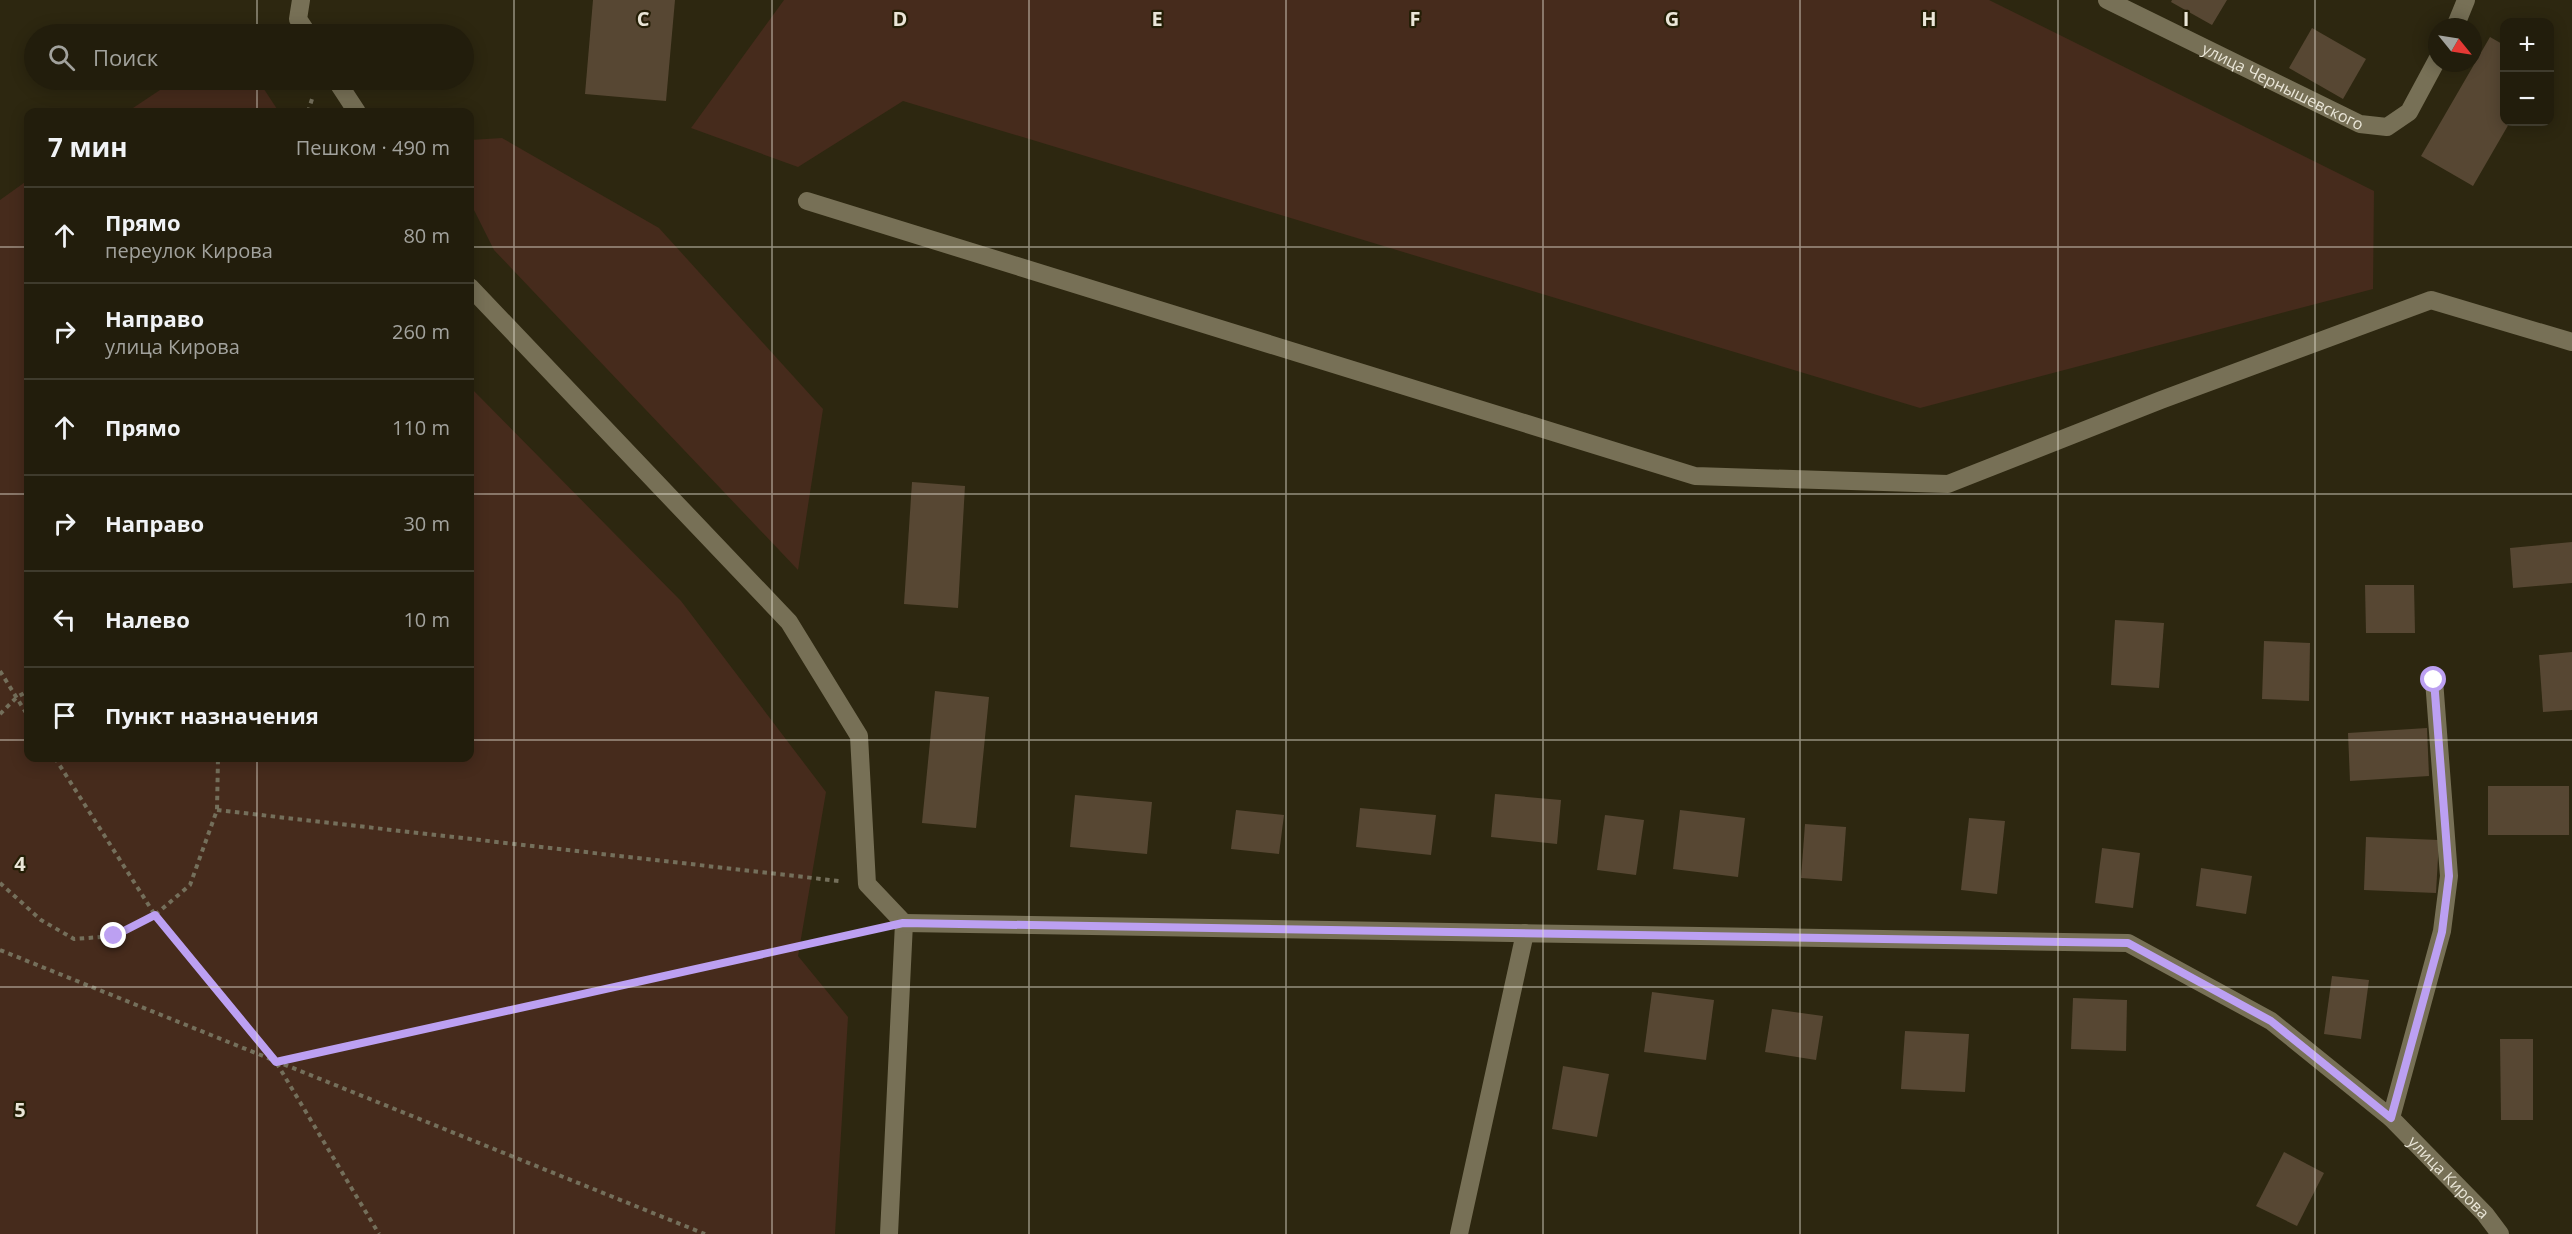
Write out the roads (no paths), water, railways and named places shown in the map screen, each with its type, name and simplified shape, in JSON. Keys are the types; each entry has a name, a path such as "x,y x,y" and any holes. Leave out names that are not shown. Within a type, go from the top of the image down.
{"street":[{"path":"301,0 298,19 301,24"},
{"name":"улица Чернышевского","path":"2107,0 2360,124 2387,127 2409,112 2431,72"},
{"path":"2459,18 2466,0"},
{"path":"343,90 354,108"},
{"path":"807,201 1695,476 1948,484 2161,400 2431,300 2572,342"},
{"path":"474,291 789,622 859,736 867,884 903,923 889,1234"},
{"path":"2391,1118 2442,932 2449,876 2434,680"},
{"name":"улица Кирова","path":"903,923 2128,943 2271,1021 2391,1118 2485,1214 2500,1234"},
{"path":"1459,1234 1525,933"}]}
